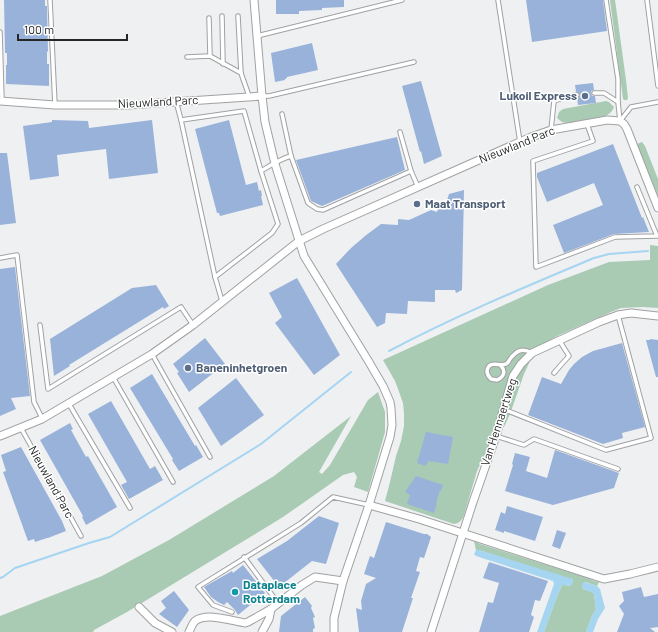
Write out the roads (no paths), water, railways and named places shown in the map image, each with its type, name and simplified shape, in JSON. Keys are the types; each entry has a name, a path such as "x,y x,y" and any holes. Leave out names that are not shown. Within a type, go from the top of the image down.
{"street":[{"path":"254,0 265,122 275,164 304,256 369,362 383,386 390,402 392,425 390,437 343,581 334,618 334,632"},
{"name":"Nieuwland Parc","path":"1,101 55,104 128,105 262,96"},
{"name":"Nieuwland Parc","path":"0,436 42,419 152,354 193,326 299,241 520,142 551,130 607,120 620,121"},
{"path":"620,121 627,129 658,208"},
{"name":"Van Hennaertweg","path":"431,632 496,436 503,409 507,380 513,376 521,364 532,353 599,322 618,315 631,313 658,316"},
{"path":"369,505 464,533 604,579 658,567"},
{"path":"189,632 194,622 206,617 245,623 248,622 271,609 315,577 343,581"},
{"path":"139,607 155,623 172,632"},
{"path":"262,632 269,619 271,609"}],"lane":[{"path":"50,0 55,104"},
{"path":"257,36 402,0"},
{"path":"498,0 520,142"},
{"path":"606,0 618,79 620,121"},
{"path":"647,0 658,86"},
{"path":"222,16 223,64"},
{"path":"238,16 241,73 249,96"},
{"path":"209,18 210,56"},
{"name":"Nieuwland Parc","path":"0,32 1,101"},
{"path":"187,57 210,56 241,73"},
{"path":"262,96 268,96 414,62"},
{"path":"594,93 604,93 618,102"},
{"path":"551,130 554,102 577,95"},
{"path":"176,102 215,277 223,301"},
{"path":"620,121 631,107 658,102"},
{"name":"Nieuwland Parc","path":"181,120 244,111 278,224 272,233 215,277"},
{"path":"282,114 291,156 308,203 317,209 323,210 411,171"},
{"path":"587,123 593,141 532,161 536,267 615,237 657,236 637,187"},
{"path":"400,132 411,171 418,187"},
{"path":"261,170 275,164 282,158 291,156"},
{"path":"0,258 17,255 34,402 42,419"},
{"path":"40,325 48,389 181,307 193,326"},
{"path":"503,409 606,450 651,438 618,315"},
{"path":"554,373 568,356 559,340"},
{"path":"501,366 507,380 494,380 489,377 487,372 491,365 496,364 501,366 507,364 520,350 526,350 532,353"},
{"path":"152,354 210,457"},
{"path":"113,377 174,482"},
{"path":"69,404 130,508"},
{"name":"Nieuwland Parc","path":"21,428 81,536"},
{"path":"496,436 524,445 534,439 618,469"},
{"path":"232,612 213,605 198,586 301,523 333,497 369,505"},
{"path":"244,557 278,603"}],"water":[{"path":"476,550 573,579 571,586 562,585 544,632 537,632 554,584 553,581 476,556 474,554"},
{"path":"584,582 597,586 600,589 605,608 598,619 593,632 586,632 596,609 594,594 584,590 582,585"}],"waterway":[{"path":"389,351 465,314 594,258 609,254 648,251"},
{"path":"0,578 15,568 110,537 261,444 351,372"}],"place":[{"name":"Lukoil Express","path":"585,96"},
{"name":"Maat Transport","path":"417,204"},
{"name":"Baneninhetgroen","path":"188,368"},
{"name":"Dataplace Rotterdam","path":"235,592"}]}
